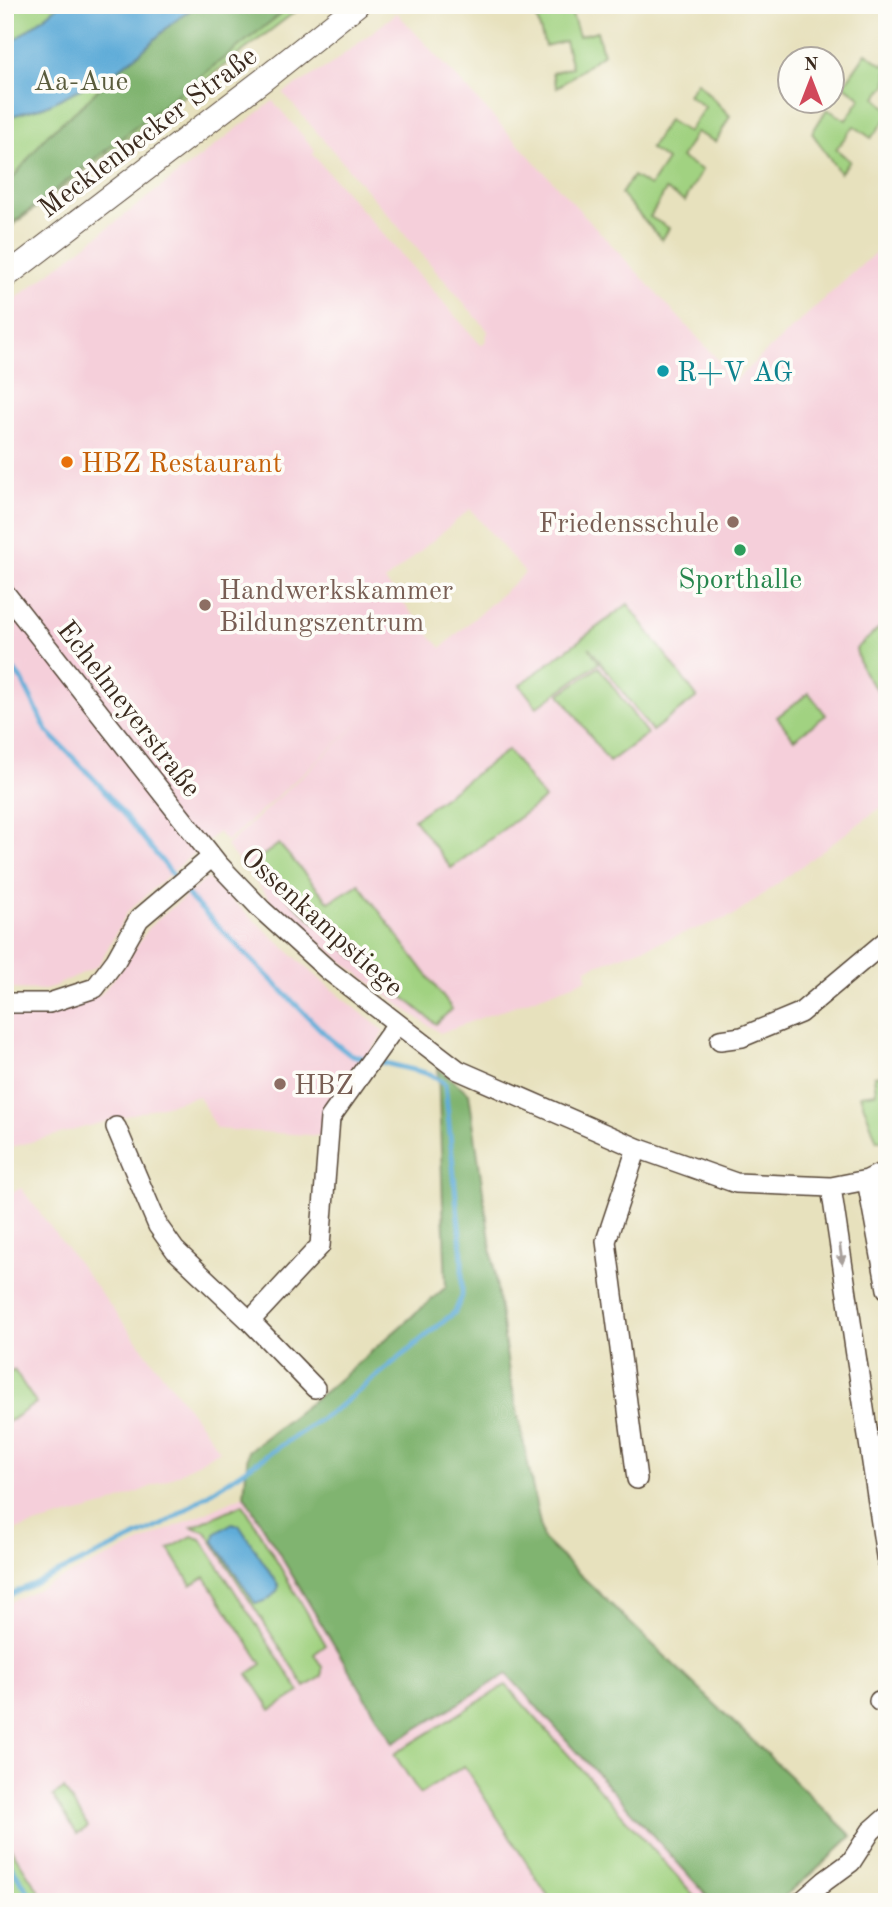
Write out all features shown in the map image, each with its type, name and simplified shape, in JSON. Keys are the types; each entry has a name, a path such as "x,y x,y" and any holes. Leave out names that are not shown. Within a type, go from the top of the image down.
{"street":[{"name":"Mecklenbecker Straße","path":"5,277 253,89 358,5"},
{"name":"Echelmeyerstraße","path":"5,593 212,856"},
{"name":"Ossenkampstiege","path":"5,1003 49,1003 95,988 117,960 139,919 212,856 262,910 391,1032 458,1070 637,1148 736,1182 831,1187 867,1180 887,1170"},
{"path":"720,1040 742,1037 800,1013 887,940"},
{"path":"250,1321 320,1246 330,1118 391,1032"},
{"path":"116,1127 158,1226 175,1250 315,1388"},
{"path":"637,1148 606,1241 637,1479"},
{"path":"867,1180 887,1289"},
{"path":"831,1187 887,1563"},
{"path":"801,1902 851,1862 871,1831 887,1817"}],"shaded area":[{"path":"397,13 736,379 887,242 887,803 735,915 586,969 587,979 440,1033 340,960 271,901 226,846 369,714 227,842 218,832 128,911 98,966 46,990 5,989 5,307 273,101 315,150 313,155 481,345 485,342 488,331 283,93 330,65","holes":["470,509 525,573 441,648 385,581"]},
{"path":"207,878 324,983 384,1031 322,1136 216,1129 199,1096 5,1149 5,1010 100,995 124,966 149,927"},
{"path":"21,1188 220,1450 171,1478 108,1505 5,1533 5,1196"},
{"path":"244,1495 393,1743 507,1673 713,1902 46,1902 5,1839 5,1604"}],"green space":[{"name":"Aa-Aue","path":"5,5 304,5 5,231"},
{"path":"197,5 292,5 5,229 5,185 47,135 84,104 116,71"},
{"path":"555,5 576,5 570,8 579,36 597,31 603,54 557,88 552,73 572,67 565,41 545,46 535,12"},
{"path":"866,53 883,65 887,61 887,84 876,98 887,108 887,118 871,138 854,126 836,149 850,161 840,173 812,133 823,116 839,116 846,120 861,98 846,87 846,82"},
{"path":"697,82 730,116 716,142 696,132 681,158 702,170 685,201 666,190 650,217 669,228 662,240 621,194 633,176 650,186 667,160 650,149 668,120 688,132 705,107 688,95"},
{"path":"628,604 697,697 652,731 589,647 599,663 537,707 520,685"},
{"path":"887,621 887,689 881,693 864,673 856,649"},
{"path":"599,667 647,734 609,762 560,694"},
{"path":"809,693 826,715 794,739 777,717"},
{"path":"508,750 544,799 451,868 414,819"},
{"path":"279,844 329,902 359,884 452,1009 436,1024 284,895 255,861"},
{"path":"438,1069 469,1093 508,1366 543,1539 852,1836 777,1902 713,1902 507,1674 393,1743 244,1495 248,1451 328,1389 446,1287"},
{"path":"887,1074 887,1139 877,1141 860,1095 876,1093 874,1076"},
{"path":"14,1370 36,1403 5,1424 5,1376"},
{"path":"243,1504 326,1645 314,1654 322,1667 322,1676 305,1687 206,1532 192,1527"},
{"path":"192,1536 201,1539 300,1692 271,1710 248,1674 262,1664 205,1577 191,1585 169,1549"},
{"path":"506,1685 698,1902 552,1902 464,1766 420,1794 394,1754"},
{"path":"64,1789 88,1827 77,1834 53,1796"},
{"path":"5,1839 46,1902 5,1902"}],"water":[{"path":"59,5 197,5 116,71 46,106 5,117 5,45 8,46"},
{"path":"232,1523 239,1525 279,1586 273,1595 262,1602 255,1603 214,1541 215,1534"}],"waterway":[{"path":"5,658 22,680 47,731 98,783 192,900 330,1039 349,1054 367,1059"},
{"path":"5,1597 164,1524 340,1406 455,1312 462,1296 462,1257 445,1084 430,1074 377,1061"},
{"path":"5,1857 35,1902"}],"place":[{"name":"R+V AG","path":"663,371"},
{"name":"HBZ Restaurant","path":"67,462"},
{"name":"Friedensschule","path":"733,522"},
{"name":"Sporthalle","path":"740,550"},
{"name":"Handwerkskammer Bildungszentrum","path":"205,605"},
{"name":"HBZ","path":"280,1084"}]}
